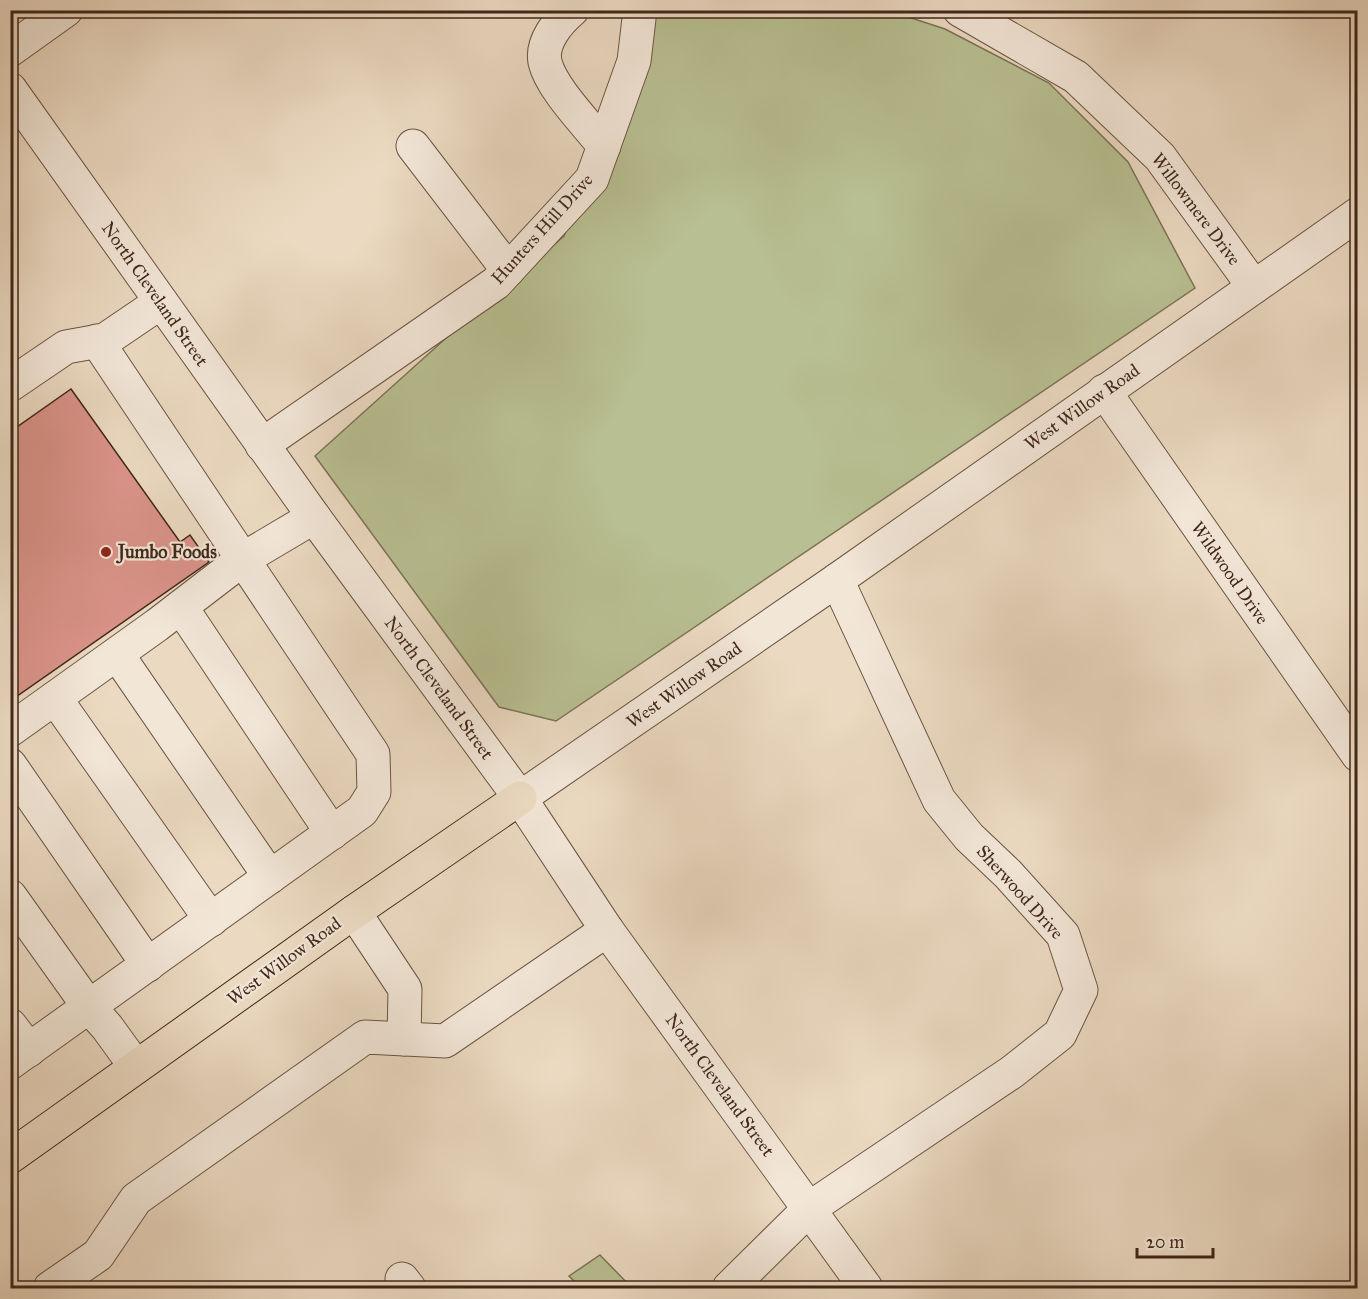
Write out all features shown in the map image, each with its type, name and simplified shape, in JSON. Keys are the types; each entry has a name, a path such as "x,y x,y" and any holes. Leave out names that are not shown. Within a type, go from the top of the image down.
{"main road":[{"name":"West Willow Road","path":"10,1157 354,912 520,798"}],"street":[{"path":"10,50 66,10"},
{"path":"572,10 559,20 548,41 545,60 554,83 604,146"},
{"name":"Hunters Hill Drive","path":"262,445 496,283 592,179 634,61 640,10"},
{"name":"Willowmere Drive","path":"960,10 1076,77 1160,157 1254,287"},
{"name":"North Cleveland Street","path":"10,89 314,518 520,798 607,930 866,1288"},
{"path":"413,146 508,270"},
{"name":"West Willow Road","path":"520,798 837,580 1358,214"},
{"path":"10,385 66,347 105,340 161,302"},
{"path":"17,1046 89,1007 362,811 374,792 373,754 97,341"},
{"name":"Wildwood Drive","path":"1104,391 1355,746"},
{"path":"10,730 117,654 243,559 314,518"},
{"name":"Sherwood Drive","path":"729,1288 810,1208 1012,1072 1060,1034 1081,990 1063,935 1008,874 969,837 939,800 837,580"},
{"path":"181,607 332,832"},
{"path":"117,654 270,877"},
{"path":"55,698 211,920"},
{"path":"10,765 148,965"},
{"path":"10,896 89,1007 107,1027 136,1067"},
{"path":"354,912 405,989 404,1039"},
{"path":"50,1288 98,1255 136,1199 365,1037 445,1041 607,930"}],"green space":[{"path":"648,11 890,11 945,29 1049,83 1128,162 1195,288 556,721 499,707 315,456 564,236 613,119"},
{"path":"600,1255 632,1288 581,1288 569,1276"}],"building":[{"name":"Jumbo Foods","path":"71,389 180,542 190,535 209,562 10,701 10,432"}],"place":[{"name":"Jumbo Foods","path":"106,552"}]}
